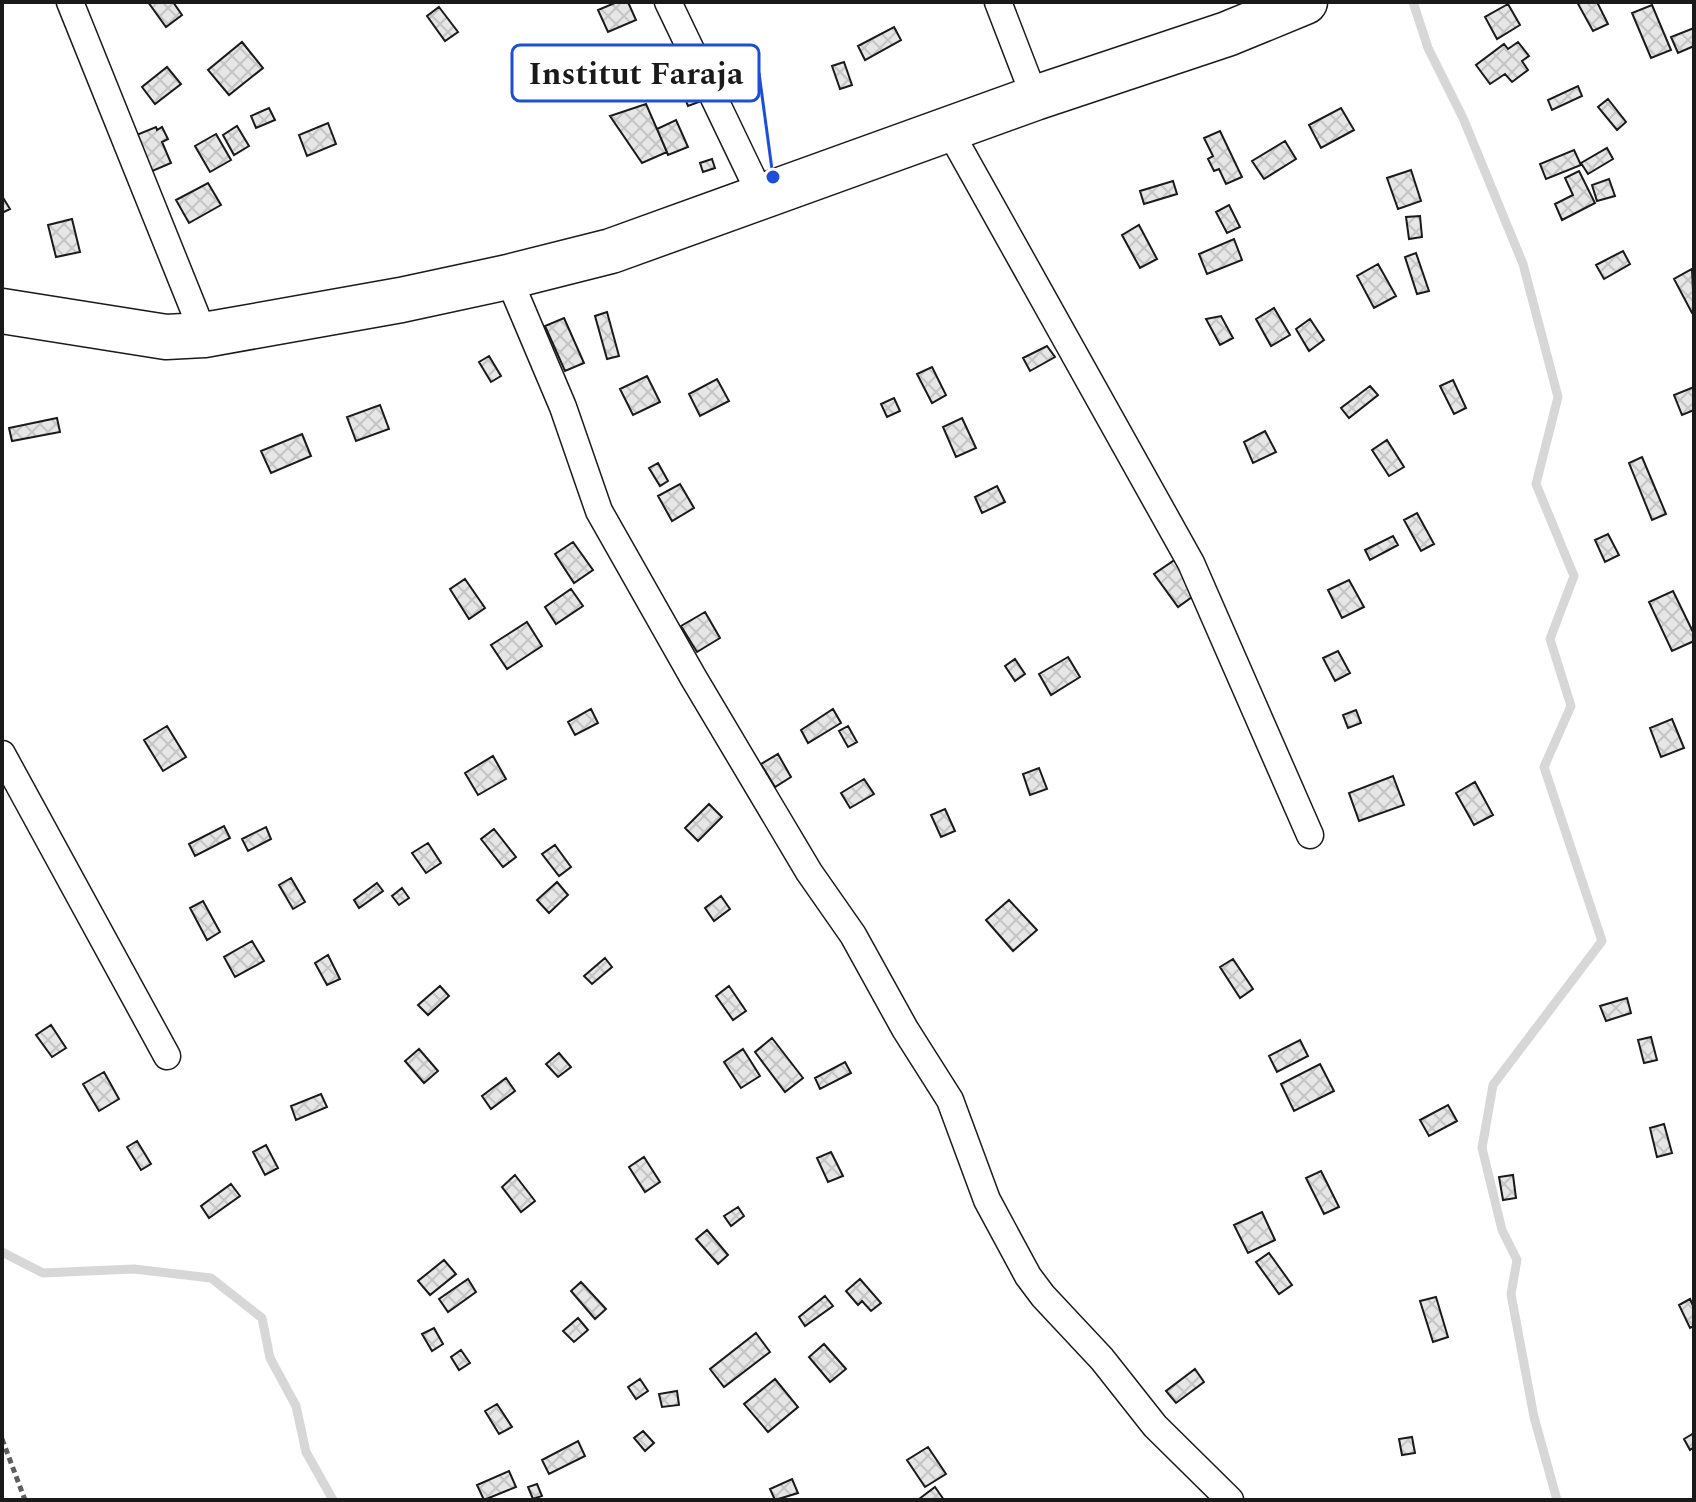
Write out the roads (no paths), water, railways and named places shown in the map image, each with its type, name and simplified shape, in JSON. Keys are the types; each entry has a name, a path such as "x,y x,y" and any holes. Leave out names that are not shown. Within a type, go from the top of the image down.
{"highway":[{"path":"2,311 166,337 204,335 401,300 508,277 611,251 1035,98 1232,18 1305,2"}],"street":[{"path":"70,2 204,335"},
{"path":"668,2 762,198"},
{"path":"998,2 1035,98"},
{"path":"949,130 1191,563 1310,835"},
{"path":"508,277 563,407 599,511 809,872 853,935 905,1029 950,1100 987,1200 1028,1276 1102,1359 1155,1426 1230,1500"},
{"path":"2,754 167,1056"}],"waterway":[{"path":"1413,2 1428,48 1463,118 1523,264 1558,397 1536,484 1574,576 1550,639 1571,706 1544,767 1602,941 1493,1085 1482,1148 1502,1230 1517,1260 1511,1294 1534,1417 1557,1500"},
{"path":"2,1252 43,1273 134,1269 211,1278 262,1318 270,1358 296,1406 306,1452 333,1500"}],"place":[{"name":"Institut Faraja","path":"773,177"}]}
